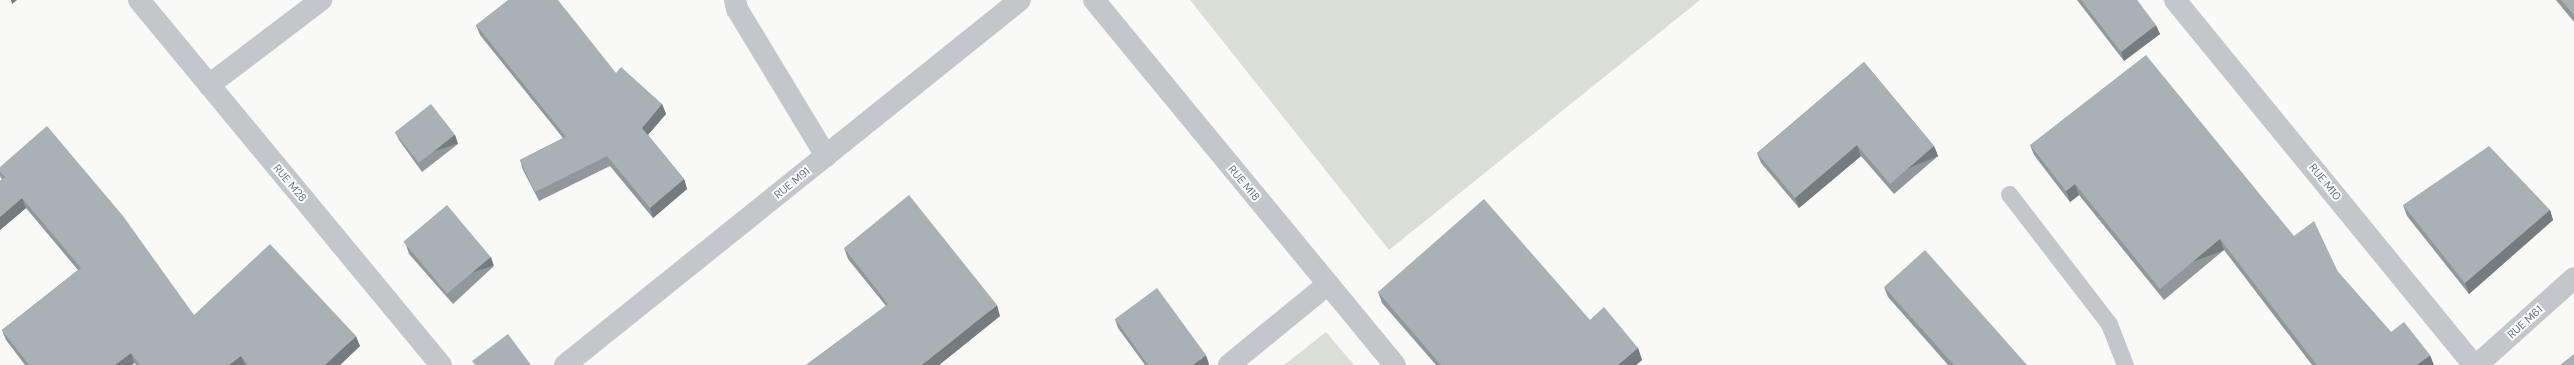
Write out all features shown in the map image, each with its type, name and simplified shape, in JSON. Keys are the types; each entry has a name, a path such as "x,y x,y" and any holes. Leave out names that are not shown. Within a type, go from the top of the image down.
{"street":[{"name":"RUE M28","path":"139,0 441,365"},
{"path":"209,84 321,0"},
{"path":"735,0 737,9 826,156"},
{"name":"RUE M91","path":"565,365 1020,0"},
{"name":"RUE M18","path":"1094,0 1395,365"},
{"name":"RUE M10","path":"2175,0 2475,365"},
{"name":"RUE M61","path":"2475,365 2574,278"},
{"path":"1229,365 1328,284"}],"lane":[{"path":"2009,194 2109,324 2125,365"}],"shaded area":[{"path":"1190,0 1700,0 1389,250"},
{"path":"1326,332 1354,365 1284,365"}],"building":[{"path":"508,0 558,0 616,73 621,67 662,104 642,128 684,179 650,208 607,156 535,192 520,160 566,137 476,25"},
{"path":"2081,0 2137,0 2156,25 2121,52"},
{"path":"2561,0 2574,0 2574,15"},
{"path":"2146,55 2294,236 2314,221 2338,272 2391,332 2404,322 2430,355 2417,365 2317,365 2220,239 2160,289 2075,184 2066,191 2030,145"},
{"path":"1864,62 1934,146 1890,184 1857,145 1795,198 1757,153"},
{"path":"431,104 455,135 419,163 395,132"},
{"path":"47,126 123,216 194,315 270,244 356,336 325,365 248,365 241,356 229,365 140,365 131,353 115,365 29,365 2,330 81,268 22,198 0,217 0,181 5,177 0,172 0,167"},
{"path":"2489,146 2550,210 2465,283 2403,205"},
{"path":"909,195 997,305 922,365 806,365 888,304 844,248"},
{"path":"1484,199 1590,320 1604,307 1638,348 1618,365 1441,365 1378,292"},
{"path":"447,205 491,257 447,294 403,242"},
{"path":"1925,250 2027,365 1954,365 1884,287"},
{"path":"1157,288 1206,355 1193,365 1148,365 1115,319"},
{"path":"508,334 531,365 475,365 472,361"},
{"path":"2574,354 2574,365 2560,365"}]}
